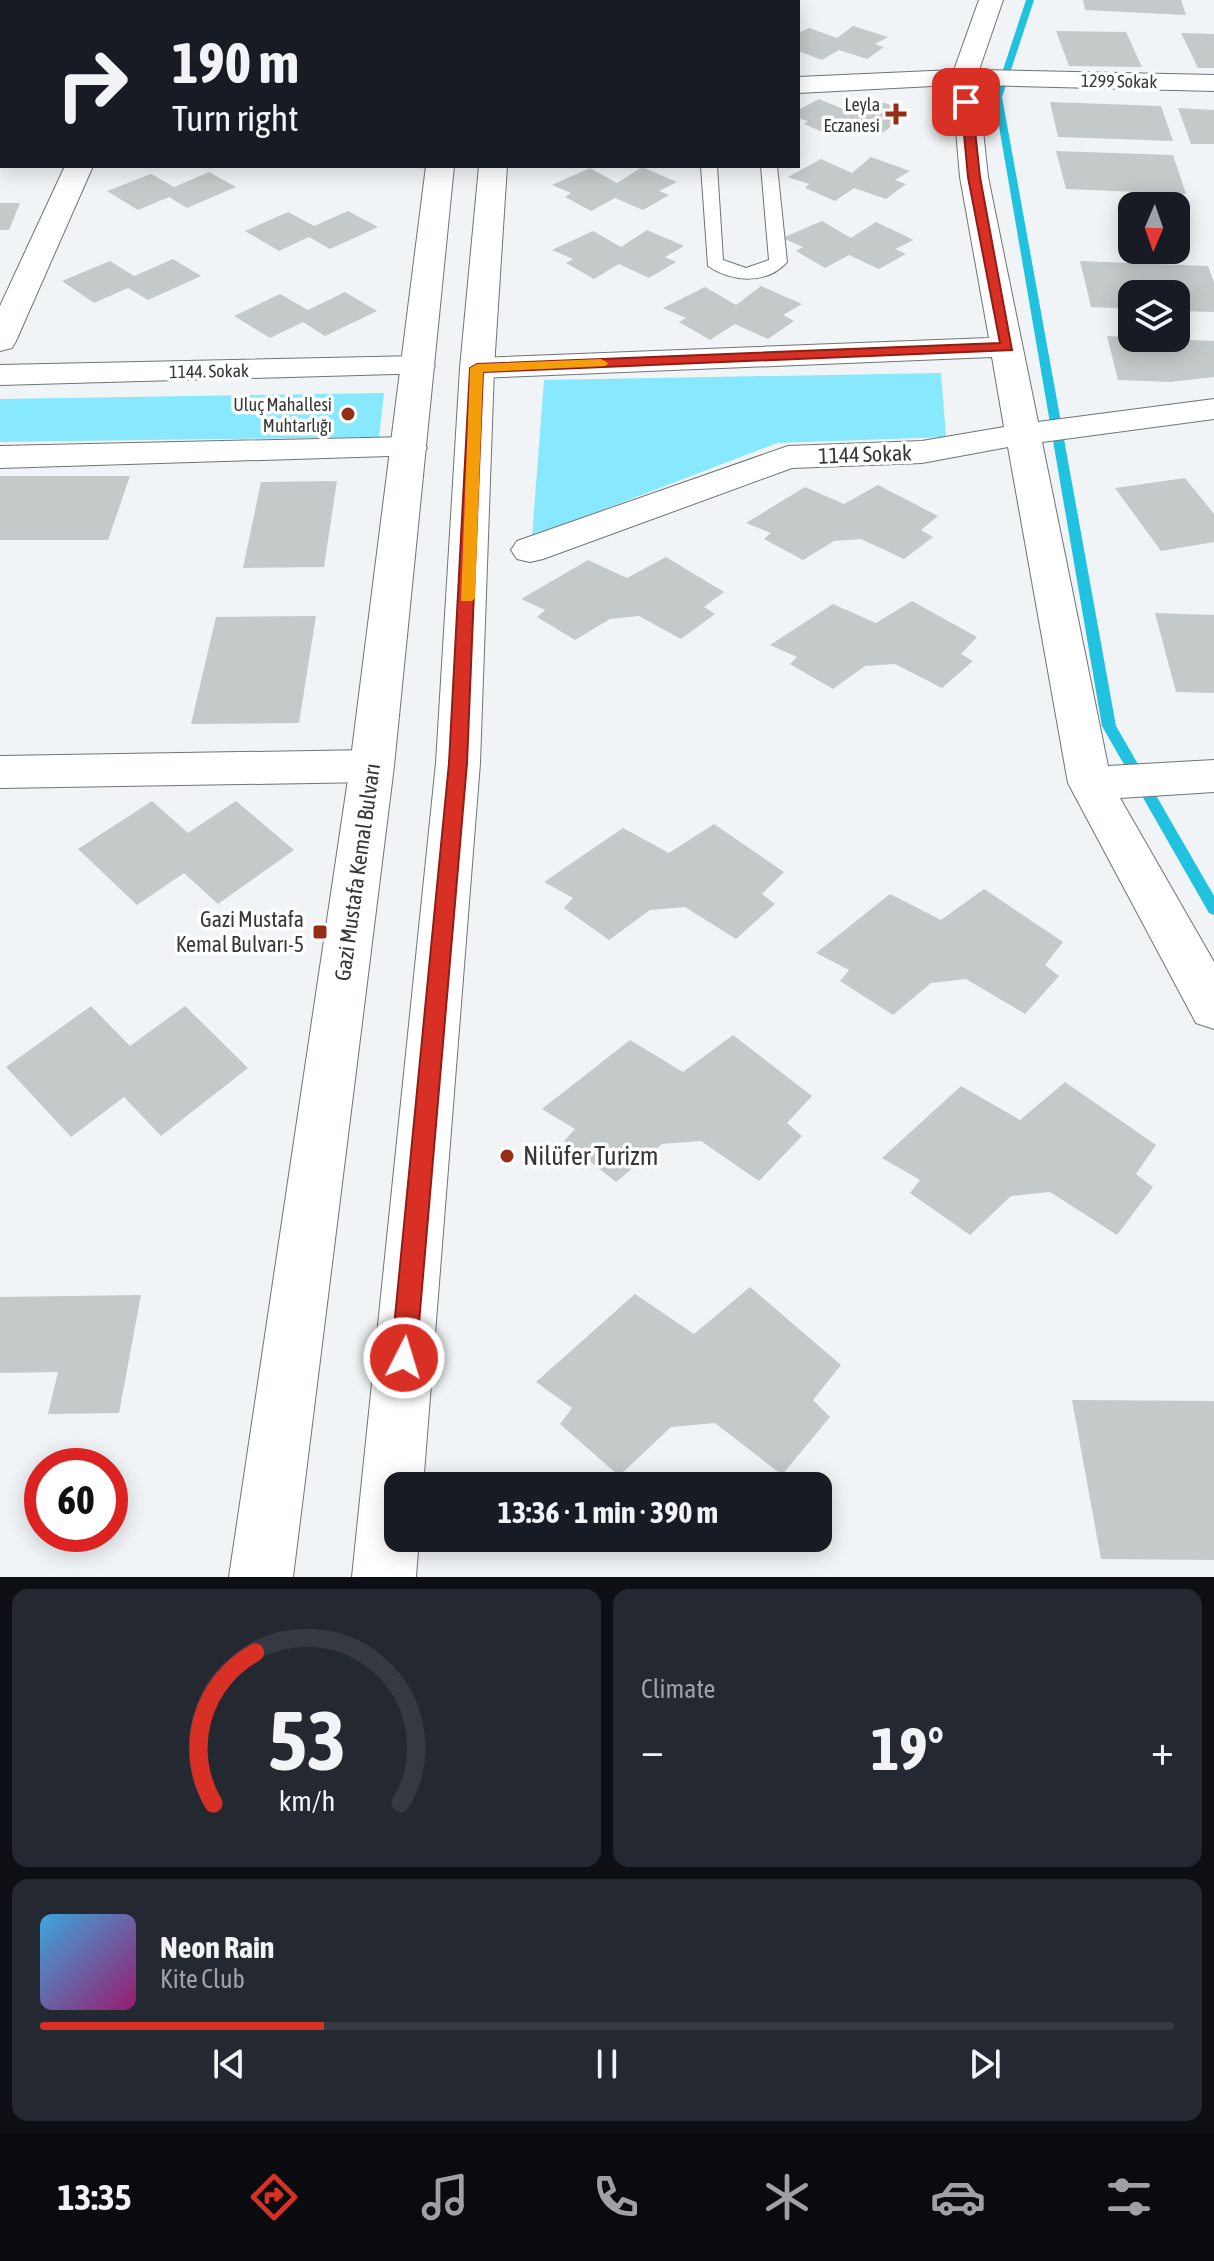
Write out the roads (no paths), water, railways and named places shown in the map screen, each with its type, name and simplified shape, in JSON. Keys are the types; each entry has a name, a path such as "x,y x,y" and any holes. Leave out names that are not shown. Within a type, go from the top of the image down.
{"street":[{"path":"991,0 975,77 974,177 1007,347 1032,433 1090,783 1214,1008"},
{"name":"1299 Sokak","path":"800,85 975,77 1214,83"},
{"path":"0,341 78,168"},
{"name":"Gazi Mustafa Kemal Bulvarı","path":"261,1577 372,766 440,168"},
{"path":"384,1577 458,763 477,368 493,168"},
{"path":"477,368 1007,347"},
{"name":"1144. Sokak","path":"0,375 418,366"},
{"name":"1144 Sokak","path":"530,550 788,457 922,452 1032,433 1214,409"},
{"path":"0,457 409,448"},
{"path":"0,772 372,766"},
{"path":"1090,783 1206,776"}],"lane":[{"path":"709,168 714,262 729,271 750,274 762,272 778,262 769,168"}],"waterway":[{"path":"1030,0 998,97 1109,726 1214,909"}],"place":[{"name":"Leyla Eczanesi","path":"896,114"},
{"name":"Uluç Mahallesi Muhtarlığı","path":"348,414"},
{"name":"Gazi Mustafa Kemal Bulvarı-5","path":"320,932"},
{"name":"Nilüfer Turizm","path":"507,1156"}]}
